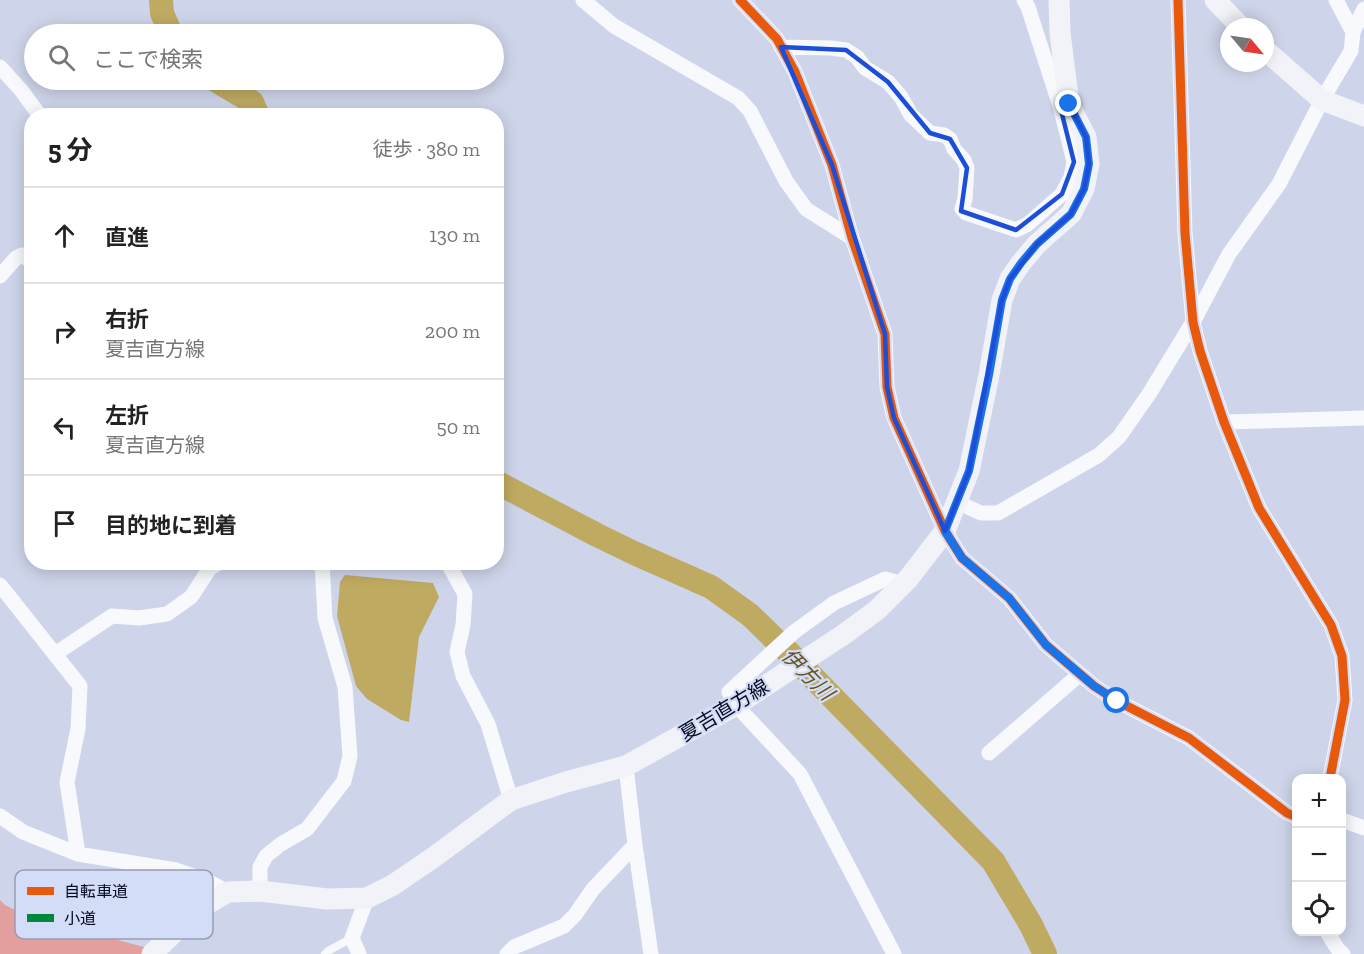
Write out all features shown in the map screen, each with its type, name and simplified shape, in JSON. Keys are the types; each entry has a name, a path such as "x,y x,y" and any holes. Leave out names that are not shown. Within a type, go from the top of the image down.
{"main road":[{"name":"夏吉直方線","path":"213,900 228,892 260,891 327,899 367,898 393,885 511,800 626,766 736,705 818,653 877,610 903,584 945,531 969,471 1002,300 1010,279 1037,244 1071,214 1084,189 1089,164 1086,137 1065,105 1059,0"},
{"path":"1215,0 1232,18"},
{"path":"1274,58 1322,100 1364,116"},
{"name":"夏吉直方線","path":"155,953 169,939"}],"street":[{"path":"583,0 615,26 738,98 750,111 786,181 806,208 852,238"},
{"path":"740,0 777,39 795,72 832,165 852,238 885,334 887,387 894,418 945,531 962,558 1009,598 1046,645 1094,686 1117,701 1189,738 1292,815"},
{"path":"781,46 846,50 865,68 888,82 901,97 911,115 930,133 944,135 950,139 954,149 964,160 967,168 962,209 966,213 1016,230 1028,224 1062,194 1071,177 1074,162 1065,105 1024,0"},
{"path":"1178,0 1185,233 1193,322 1200,351 1224,422 1259,508 1330,625 1342,656 1345,700 1331,774"},
{"path":"1336,0 1353,32"},
{"path":"957,502 981,513 998,513 1099,455 1119,437 1149,394 1193,322 1228,254 1279,184 1322,100 1351,51 1353,32 1364,9"},
{"path":"0,67 34,108"},
{"path":"0,276 16,258 24,256"},
{"path":"1224,422 1364,418"},
{"path":"55,654 112,616 138,618 167,614 191,597 209,570"},
{"path":"260,891 260,867 266,856 307,829 344,781 350,756 345,687 326,618 323,570"},
{"path":"452,570 465,594 463,625 457,652 463,676 488,724 511,800"},
{"path":"894,954 800,774 736,705 729,692 794,632 834,603 885,579 903,584"},
{"path":"0,585 80,686 78,729 67,782 78,855"},
{"path":"989,753 1080,674"},
{"path":"626,766 651,954"},
{"path":"0,816 23,832 78,855 176,870"},
{"path":"1346,822 1364,828"},
{"path":"507,954 514,947 564,926 575,915 593,889 635,845"},
{"path":"213,884 228,892"},
{"path":"359,954 352,938 367,898"},
{"path":"1329,936 1336,948 1343,954"}],"lane":[{"path":"325,954 352,938"}],"highlighted area":[{"path":"781,47 846,50 888,82 930,133 950,139 967,168 961,211 1016,230 1062,194 1074,162 1060,106 1069,104 1086,137 1089,164 1084,189 1071,214 1037,244 1010,279 1002,300 969,471 945,531 894,418 887,387 885,334 832,165"}],"shaded area":[{"path":"345,575 433,583 439,597 419,637 409,722 401,720 367,699 356,686 337,616 340,582"},
{"path":"0,900 15,910 15,939 114,939 151,949 158,954 0,954"}],"waterway":[{"name":"伊方川","path":"161,0 162,13 167,24"},
{"name":"伊方川","path":"232,90 252,102 255,108"},
{"name":"伊方川","path":"504,486 597,535 711,587 750,615 993,861 1031,925 1045,954"}],"cycle path":[{"path":"740,0 777,39 795,72 832,165 852,238 885,334 887,387 894,418 945,531 962,558 1009,598 1046,645 1094,686 1117,701 1189,738 1292,815"},
{"path":"1178,0 1185,233 1193,322 1200,351 1224,422 1259,508 1331,625 1342,656 1345,700 1331,774"}],"route":[{"path":"1069,104 1086,137 1089,164 1084,189 1071,214 1037,244 1010,279 1002,300 969,471 945,531 962,558 1009,598 1046,645 1094,686 1117,701"}]}
